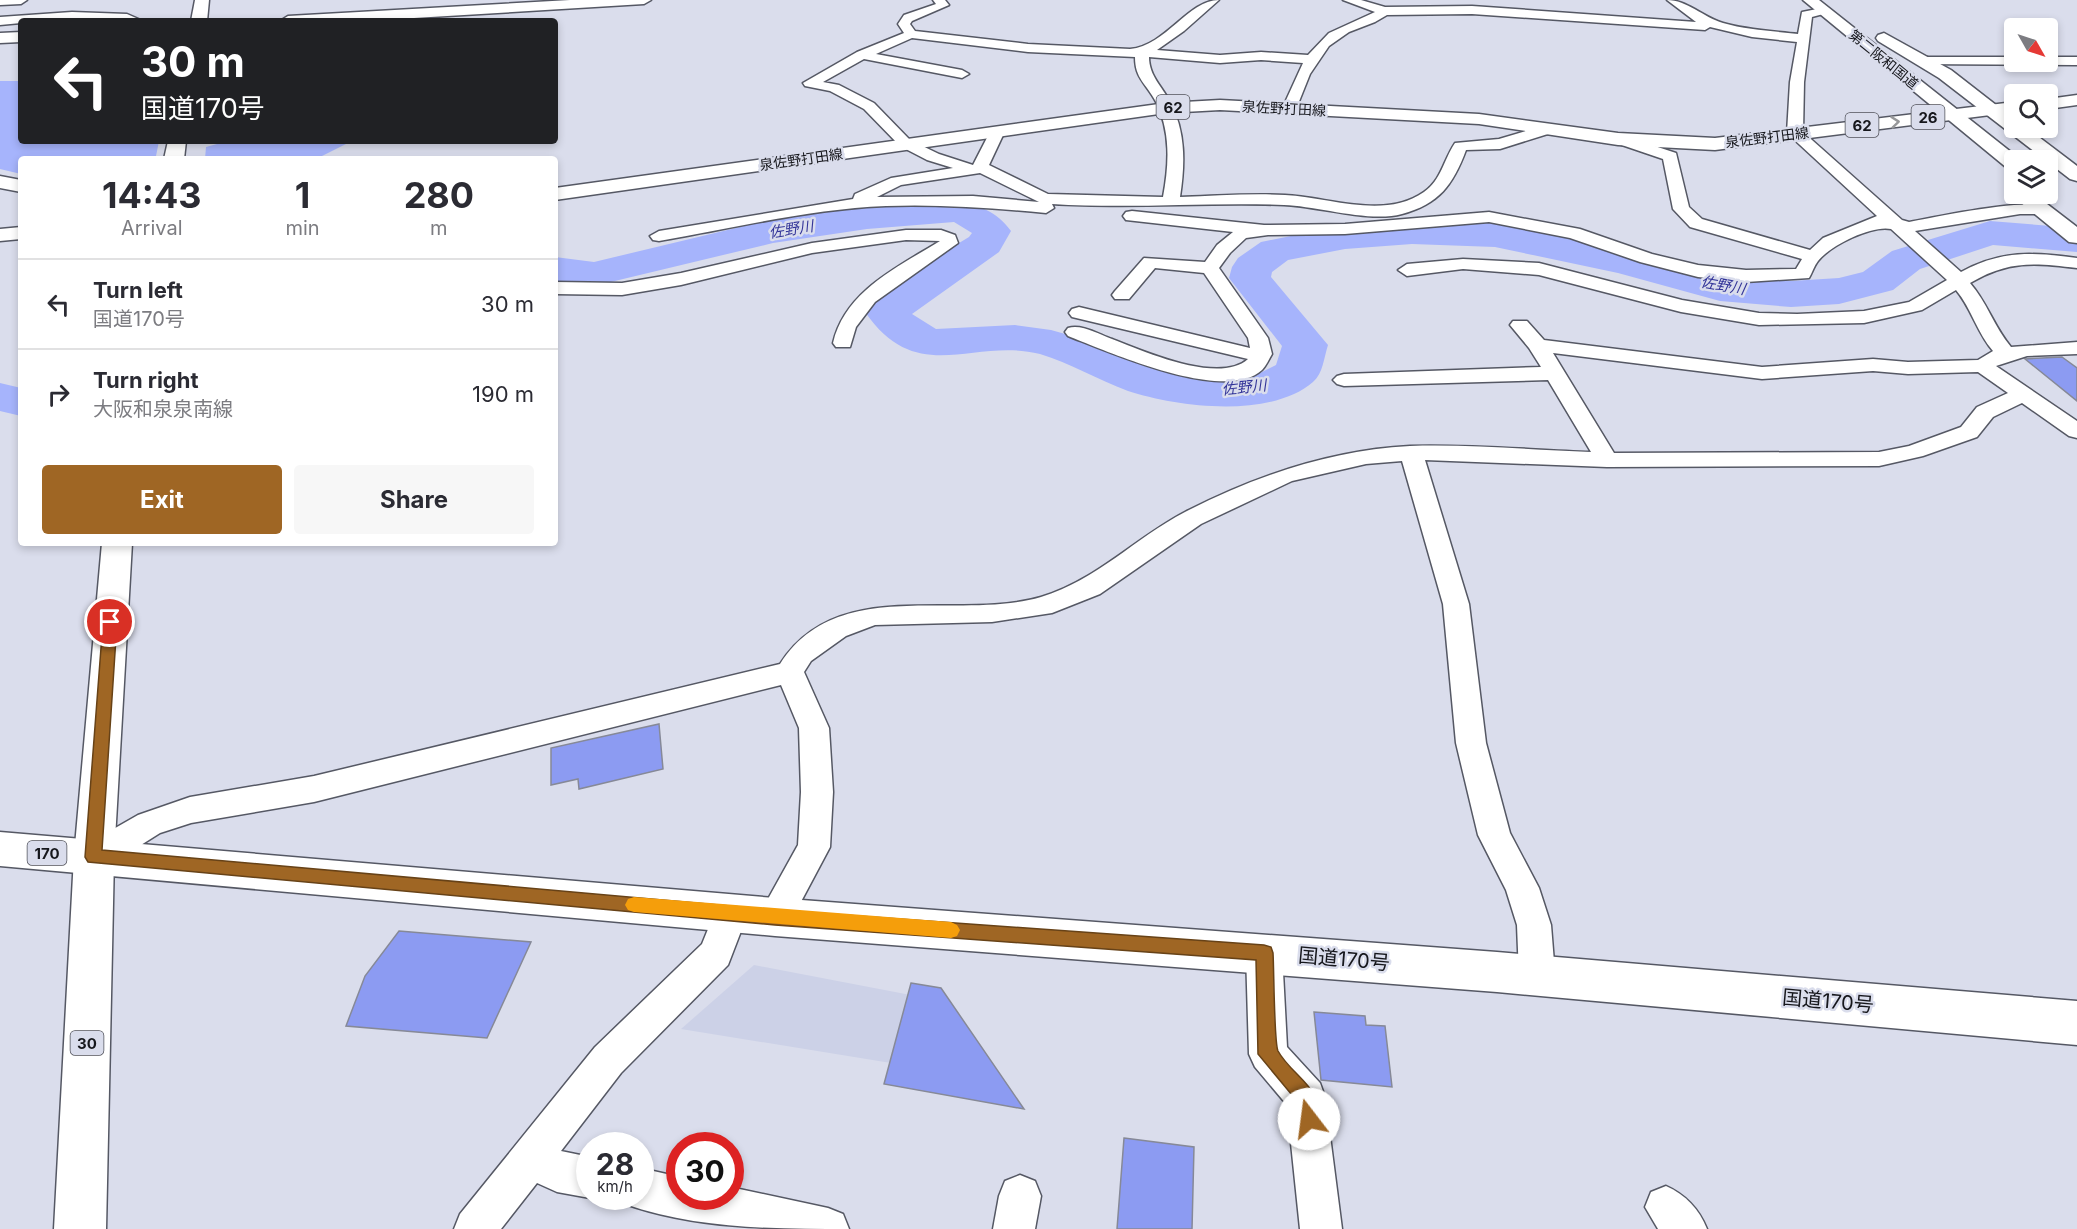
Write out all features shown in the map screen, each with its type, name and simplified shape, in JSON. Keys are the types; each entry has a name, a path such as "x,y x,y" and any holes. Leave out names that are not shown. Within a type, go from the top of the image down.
{"main road":[{"path":"199,18 202,0"},
{"path":"339,18 644,0"},
{"name":"第二阪和国道","path":"1810,0 1828,5 2022,150"},
{"name":"第二阪和国道","path":"1862,32 1953,114 2004,155"},
{"name":"26","path":"1862,32 1923,61 2004,118"},
{"name":"26","path":"1862,32 1886,75 1929,118 2004,179"},
{"path":"0,38 18,37"},
{"path":"2058,103 2077,100"},
{"name":"泉佐野打田線","path":"558,194 1166,108 1220,105 1479,119 1618,139 1715,144 2004,108"},
{"name":"26","path":"2029,138 2077,175"},
{"path":"2058,178 2077,194"},
{"path":"0,182 18,185"},
{"path":"2047,206 2077,212"},
{"path":"2047,206 2077,237"},
{"path":"0,235 18,233"},
{"name":"30","path":"80,1229 94,857 117,546"},
{"name":"国道170号","path":"0,849 775,918 1538,975 2077,1023"}],"street":[{"path":"0,1 21,0"},
{"path":"911,34 904,24 908,18 943,5 939,0"},
{"path":"1142,53 1192,19 1213,0"},
{"path":"1349,0 1384,11 1472,10 1726,28 1804,39"},
{"path":"1673,0 1709,23 1726,28"},
{"path":"1828,5 1806,15 1797,82 1795,133 1958,280 1972,297 1990,335 2006,354"},
{"path":"42,18 59,6"},
{"path":"1289,109 1310,59 1322,46 1343,30 1379,16 1384,11"},
{"path":"55,18 98,15 132,18"},
{"path":"0,21 18,20"},
{"path":"1310,59 1261,57 1220,59 962,44 911,34 862,55 810,83 834,88 868,106 905,143 933,156 979,170 1023,190 1042,203 1268,230 1345,229 1489,216"},
{"path":"1142,53 1142,71 1159,90 1178,147 1171,201"},
{"path":"862,55 962,74"},
{"path":"1923,61 2077,61"},
{"path":"659,236 841,205 885,201 1118,203 1286,200 1367,210 1398,210 1425,198 1442,185 1449,175 1460,146 1500,144 1546,130"},
{"path":"979,170 996,133"},
{"path":"1618,139 1670,156 1681,209 1696,223 1812,256"},
{"path":"841,205 897,181 979,170"},
{"path":"1425,198 1489,216 1574,233 1646,258 1698,271 1746,276 1802,274 1812,256 1829,242 1879,221 1900,228 2047,206"},
{"path":"1210,268 1223,249 1242,234 1268,230"},
{"path":"558,288 621,289 681,279 812,248 871,239 906,235 941,235 949,239 949,243 874,292 855,309 843,330 843,343"},
{"path":"1407,270 1463,264 1539,269 1681,306 1759,319 1797,320 1864,317 1916,306 1958,280 1992,264 2017,258 2050,258 2077,263"},
{"path":"1122,295 1150,262 1210,268 1258,338 1260,356 1254,366 1228,376 1194,374 1124,349 1077,322 1140,327 1260,356"},
{"path":"1520,325 1538,345 1607,460"},
{"path":"1124,349 1140,327"},
{"path":"1538,345 1762,373 1873,365 1908,368 1983,366 2077,430"},
{"path":"1983,366 1989,358 2006,354 2077,348"},
{"path":"1344,380 1556,373"},
{"path":"94,857 149,824 190,810 314,789 790,672 801,654 836,629 873,616 992,613 1043,606 1091,588 1192,518 1284,476 1366,457 1411,453 1607,460 1878,459 1914,451 1969,432 1985,412 2022,394"},
{"path":"1411,453 1456,604 1471,743 1494,835 1522,888 1534,925 1538,975"},
{"path":"775,918 814,847 817,792 814,728 790,672"},
{"path":"475,1229 608,1060 715,954 731,914"},
{"path":"1264,953 1268,1054 1306,1097 1321,1229"},
{"path":"533,1156 557,1172 576,1175"},
{"path":"654,1192 806,1227"}],"shaded area":[{"path":"754,965 921,997 891,1063 681,1029"}],"water":[{"path":"0,81 18,81 18,144 158,144 156,156 18,156 18,173 0,169"},
{"path":"217,144 346,144 322,156 205,156 206,147"}],"building":[{"path":"2062,357 2077,368 2077,401 2025,359"},
{"path":"659,724 663,769 579,789 578,779 551,785 551,748"},
{"path":"399,931 531,942 487,1038 346,1026 365,976"},
{"path":"911,983 941,988 1024,1109 884,1084"},
{"path":"1314,1012 1365,1016 1366,1025 1385,1026 1392,1087 1321,1080"},
{"path":"1124,1138 1194,1147 1192,1229 1117,1229"}],"waterway":[{"name":"佐野川","path":"558,269 594,274 773,231 867,218 955,211 975,218 992,231 985,244 931,279 887,312 902,329 918,338 936,342 955,343 1015,338 1035,340 1067,348 1159,385 1182,389 1245,391 1268,387 1297,372 1305,345 1250,278 1252,267 1275,250 1345,237 1412,232 1495,235 1624,262 1720,288 1791,294 1839,291 1878,281 1906,260 1990,233 2077,240"},
{"name":"佐野川","path":"0,397 18,401"}],"slow traffic":[{"path":"634,905 775,918 951,930"}],"route":[{"path":"110,622 94,857 775,918 1264,953 1268,1054 1306,1097 1309,1119"}]}
